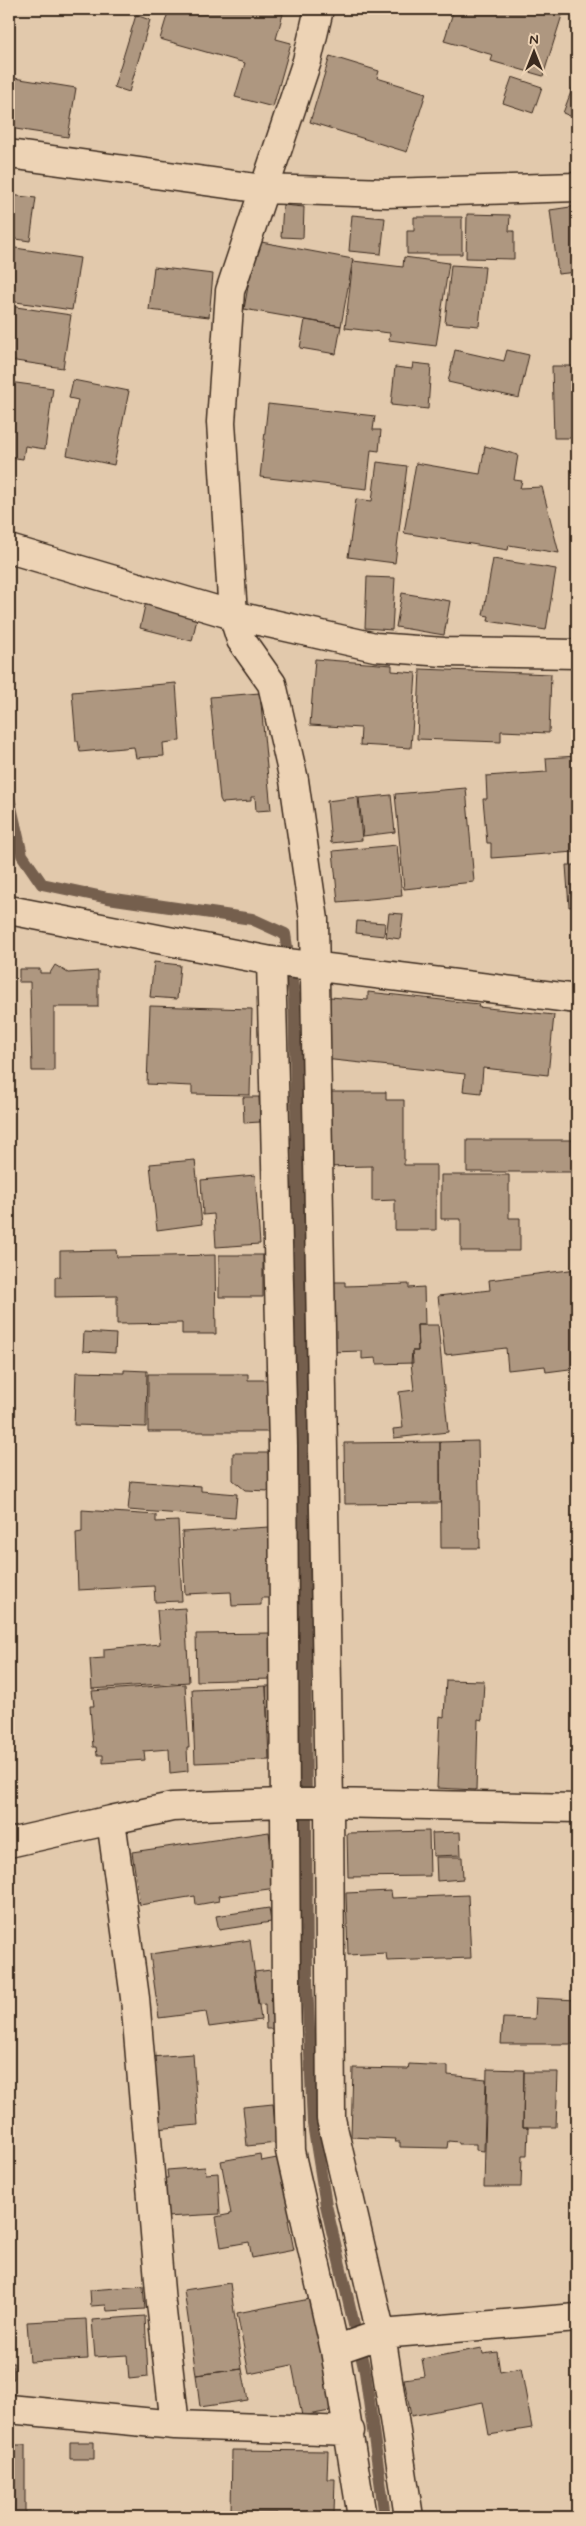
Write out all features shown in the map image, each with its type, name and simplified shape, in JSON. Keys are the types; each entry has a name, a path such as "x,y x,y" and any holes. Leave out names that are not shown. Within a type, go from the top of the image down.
{"street":[{"path":"319,9 307,61 230,291 222,422 233,615 240,640 272,684 294,780 314,920 324,1438 331,2119 381,2334 409,2517"},
{"path":"9,154 263,189 387,193 577,187"},
{"path":"9,548 233,615 375,647 444,652 577,654"},
{"path":"9,910 271,961 577,999"},
{"path":"271,961 283,1446 284,1803 290,2151 335,2350 350,2431 362,2517"},
{"path":"9,1843 172,1808 329,1803 577,1808"},
{"path":"112,1820 135,1998 161,2302 176,2425"},
{"path":"335,2350 381,2334 577,2318"},
{"path":"9,2409 176,2425 350,2431"}],"building":[{"path":"119,9 147,9 146,14"},
{"path":"169,9 275,9 274,12 283,14 276,39 291,43 273,107 235,97 245,63 160,39"},
{"path":"454,9 564,9 543,76 491,61 493,55 444,41"},
{"path":"136,15 150,20 129,92 114,87"},
{"path":"330,56 379,71 377,78 426,93 407,152 310,122"},
{"path":"577,76 577,119 563,113"},
{"path":"512,77 542,87 533,113 503,103"},
{"path":"14,78 76,88 68,137 9,128"},
{"path":"9,195 36,198 30,241 9,238"},
{"path":"283,205 304,207 303,238 281,237"},
{"path":"577,206 577,272 558,274 550,210"},
{"path":"467,214 510,215 509,231 514,231 514,259 466,258"},
{"path":"352,215 385,218 381,254 349,251"},
{"path":"414,217 462,217 462,254 407,254 407,231 414,231"},
{"path":"256,241 353,259 341,326 244,309"},
{"path":"9,247 80,258 72,310 9,301"},
{"path":"404,257 449,263 436,346 389,340 390,333 345,328 353,261 403,267"},
{"path":"451,265 485,267 479,326 445,323"},
{"path":"154,267 213,274 209,317 149,310"},
{"path":"9,306 71,315 63,368 9,360"},
{"path":"305,320 341,326 336,354 300,348"},
{"path":"455,350 504,361 507,350 529,355 519,398 448,382"},
{"path":"413,363 431,365 428,409 391,405 395,367 412,369"},
{"path":"552,366 577,366 577,438 554,438"},
{"path":"73,380 129,391 114,465 67,455 78,400 69,398"},
{"path":"9,382 53,388 45,449 25,446 23,459 9,457"},
{"path":"268,404 375,416 373,430 381,430 379,451 371,450 367,489 260,477"},
{"path":"485,446 518,455 514,480 522,481 520,488 542,487 559,553 509,545 508,550 404,533 416,463 480,474"},
{"path":"377,462 407,466 395,563 348,557 356,499 372,501"},
{"path":"493,559 556,569 546,630 488,621 489,616 483,615"},
{"path":"367,577 395,578 392,630 365,628"},
{"path":"402,593 450,601 444,635 396,627"},
{"path":"146,601 198,614 192,641 140,628"},
{"path":"315,659 392,665 392,671 416,673 411,748 360,745 361,728 310,725"},
{"path":"420,669 551,674 549,733 501,731 501,742 417,739"},
{"path":"176,683 180,741 163,743 164,756 136,758 134,747 80,752 78,741 76,741 72,692"},
{"path":"260,693 271,810 256,811 255,797 251,797 251,801 222,803 220,799 210,697"},
{"path":"577,756 577,863 575,852 491,858 491,843 487,843 483,799 487,799 486,776 547,772 546,758"},
{"path":"466,788 474,882 404,889 395,794"},
{"path":"391,795 395,832 363,836 359,798"},
{"path":"358,797 362,840 331,843 327,801"},
{"path":"397,845 402,896 338,902 333,851"},
{"path":"566,865 577,865 577,906 569,907"},
{"path":"389,913 403,914 400,939 386,937"},
{"path":"357,921 385,923 384,936 356,933"},
{"path":"154,962 180,965 177,999 150,997"},
{"path":"55,965 68,973 98,971 98,1007 54,1007 54,1071 32,1071 30,982 19,982 19,969 40,969 40,973 50,973"},
{"path":"368,992 479,1004 478,1007 554,1015 548,1075 483,1068 481,1093 463,1091 465,1074 324,1059 330,997 368,1000"},
{"path":"150,1006 252,1009 250,1095 192,1094 192,1086 147,1084"},
{"path":"322,1092 386,1092 386,1100 404,1100 404,1165 436,1165 436,1230 395,1230 395,1200 372,1201 372,1166 322,1167"},
{"path":"243,1097 259,1097 260,1122 244,1123"},
{"path":"467,1140 577,1140 577,1172 467,1172"},
{"path":"195,1160 202,1224 157,1230 150,1164"},
{"path":"255,1175 260,1244 216,1247 214,1214 203,1215 201,1180"},
{"path":"441,1175 509,1175 509,1218 520,1218 520,1251 461,1251 461,1219 441,1219"},
{"path":"116,1250 117,1257 215,1255 216,1334 182,1334 182,1323 117,1324 117,1296 55,1297 55,1277 60,1277 60,1251"},
{"path":"219,1255 263,1255 263,1297 219,1297"},
{"path":"577,1269 577,1368 546,1372 545,1366 508,1370 506,1348 445,1355 438,1296 490,1290 489,1280"},
{"path":"326,1282 345,1282 345,1286 409,1284 409,1288 424,1287 425,1325 417,1325 418,1351 412,1351 413,1363 377,1364 376,1358 362,1359 362,1351 331,1352"},
{"path":"417,1325 438,1325 448,1432 394,1438 393,1429 403,1428 399,1392 414,1390 411,1363 412,1351 418,1351"},
{"path":"84,1332 116,1334 115,1353 83,1351"},
{"path":"124,1370 147,1371 146,1427 74,1425 76,1372 124,1373"},
{"path":"148,1374 248,1374 248,1380 269,1380 269,1432 148,1432"},
{"path":"478,1441 480,1548 441,1548 440,1442"},
{"path":"440,1442 440,1503 345,1504 344,1443"},
{"path":"233,1453 269,1453 269,1491 245,1490 233,1480"},
{"path":"131,1481 201,1486 201,1491 237,1494 235,1518 128,1510"},
{"path":"82,1510 156,1515 156,1522 178,1521 182,1601 155,1602 154,1586 78,1590 76,1533 82,1532"},
{"path":"270,1527 273,1598 261,1598 261,1605 232,1606 231,1592 185,1594 182,1532"},
{"path":"185,1608 189,1682 92,1689 90,1659 104,1658 104,1649 160,1644 157,1610"},
{"path":"270,1633 271,1679 197,1681 196,1634"},
{"path":"446,1680 484,1681 482,1720 478,1719 476,1790 437,1788 440,1716 444,1717"},
{"path":"185,1684 189,1748 187,1748 188,1771 170,1773 169,1749 144,1751 145,1760 103,1763 103,1755 97,1755 96,1747 93,1747 90,1706 94,1706 92,1691"},
{"path":"266,1686 276,1686 278,1734 268,1734"},
{"path":"266,1686 269,1760 195,1763 192,1689"},
{"path":"429,1831 430,1876 348,1877 347,1833"},
{"path":"269,1832 276,1888 218,1896 219,1901 196,1905 195,1896 140,1905 132,1852"},
{"path":"460,1832 461,1855 433,1856 432,1833"},
{"path":"436,1857 462,1857 463,1879 437,1881"},
{"path":"391,1891 392,1898 468,1895 471,1958 387,1961 386,1953 348,1955 346,1893"},
{"path":"269,1908 271,1922 219,1930 216,1916"},
{"path":"250,1940 261,2020 209,2027 206,2012 159,2018 150,1954"},
{"path":"271,1970 279,2029 266,2029 265,2004 258,2005 254,1972"},
{"path":"536,1998 577,2000 577,2044 501,2044 503,2018 535,2019"},
{"path":"193,2054 198,2125 156,2129 150,2057"},
{"path":"409,2064 448,2066 448,2075 486,2079 484,2151 476,2150 476,2144 459,2144 459,2142 448,2141 447,2148 400,2147 400,2142 395,2142 396,2139 351,2137 353,2068 408,2069"},
{"path":"487,2069 524,2070 523,2127 528,2127 527,2155 522,2155 521,2187 484,2187"},
{"path":"524,2072 558,2072 556,2127 523,2127"},
{"path":"273,2104 277,2143 247,2146 243,2107"},
{"path":"260,2154 261,2161 277,2158 279,2166 281,2166 292,2220 288,2220 294,2250 252,2258 249,2242 221,2247 216,2217 231,2214 221,2161"},
{"path":"205,2167 206,2174 218,2173 220,2214 166,2217 164,2178 168,2178 167,2170"},
{"path":"230,2283 242,2369 196,2375 184,2290"},
{"path":"143,2286 145,2309 107,2311 106,2305 91,2306 90,2290"},
{"path":"315,2298 336,2410 302,2416 292,2365 249,2374 237,2313"},
{"path":"145,2316 148,2377 129,2379 127,2355 95,2357 92,2320"},
{"path":"86,2319 88,2359 30,2362 27,2322"},
{"path":"482,2348 483,2354 497,2352 500,2372 521,2368 532,2428 489,2435 483,2402 411,2416 404,2379 425,2376 422,2359"},
{"path":"9,2363 14,2363 14,2379 9,2379"},
{"path":"242,2369 248,2400 200,2407 196,2375"},
{"path":"70,2442 94,2442 94,2459 70,2459"},
{"path":"9,2445 25,2445 25,2515 9,2515"},
{"path":"232,2450 328,2451 327,2479 335,2479 334,2514 277,2517 277,2513 231,2513"}],"waterway":[{"path":"9,798 22,855 42,884 108,898 252,919 285,934 294,994 304,1480 307,1982 313,2124 326,2205 365,2372 385,2517"}]}
